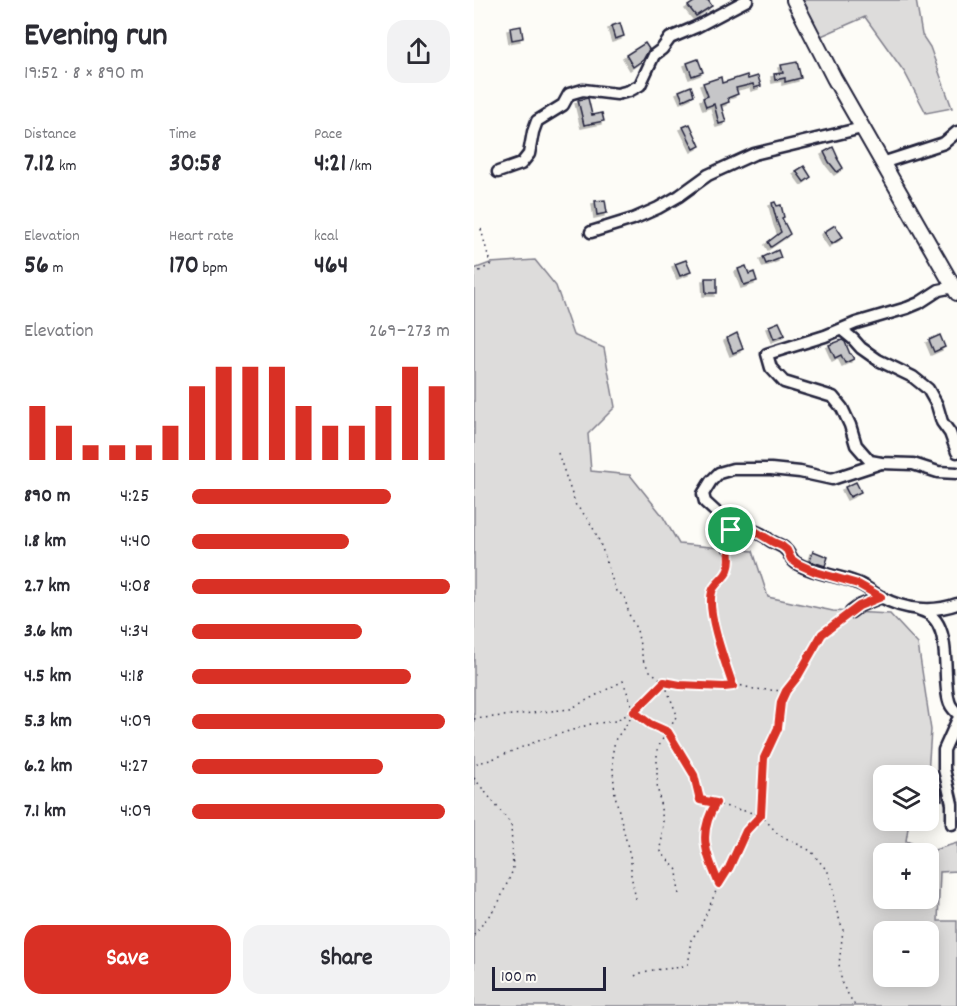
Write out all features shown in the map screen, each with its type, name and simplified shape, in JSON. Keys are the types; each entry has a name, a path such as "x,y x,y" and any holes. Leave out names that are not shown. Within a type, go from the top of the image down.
{"main road":[{"path":"794,0 834,78 955,290"}],"street":[{"path":"498,172 521,164 529,154 537,121 563,105 569,94 583,90 616,94 629,91 640,85 654,55 670,38 747,0"},
{"path":"591,232 633,219 658,208 708,175 754,154 862,128"},
{"path":"882,163 944,143 957,132"},
{"path":"955,290 939,290 907,308 767,354 767,359 771,368 784,382 833,397 842,408 850,425 856,446 870,461 881,464 913,464 938,472 957,472"},
{"path":"842,330 869,354 913,377 928,389 957,452"},
{"path":"731,530 705,502 703,494 719,473 744,468 771,469 832,479 881,464"},
{"path":"731,530 743,528 753,530 782,546 787,550 791,559 798,564 816,572 858,584 894,603 927,612 937,624 944,641 949,702 957,713"},
{"path":"729,549 728,536 731,530"},
{"path":"851,612 881,597"},
{"path":"914,608 939,608 957,604"},
{"path":"952,824 952,804 944,769 944,750 957,721"}],"path":[{"path":"474,274 490,265 481,229"},
{"path":"558,453 576,506 594,528 616,591 624,596 630,617 637,630 643,660 650,671 664,682 680,685 724,687 740,685 754,689 786,691"},
{"path":"729,549 728,570 713,588 710,599 715,630 733,686"},
{"path":"635,976 641,972 668,970 688,964 691,940 701,927 719,884 746,831 761,815 764,758 778,728 781,702 786,691 798,676 822,634 851,612"},
{"path":"474,719 570,709 623,681 634,711 650,724 668,732 694,775 700,800 761,815 778,834 811,851 828,872 843,930 839,964 842,984 855,1006"},
{"path":"636,899 631,875 631,860 615,795 613,771 615,740 634,711 664,682"},
{"path":"664,682 677,715 657,750 657,784 663,821 661,852 677,870 679,897"},
{"path":"474,764 591,724 615,721 634,711"},
{"path":"474,778 511,824 513,870 498,904 474,935"},
{"path":"716,803 708,816 705,847 719,884"}],"shaded area":[{"path":"801,0 916,0 922,35 930,47 952,108 926,113 905,73 865,17 819,37"},
{"path":"535,260 556,286 573,335 604,348 615,407 588,434 591,471 630,475 662,515 679,544 753,551 768,597 833,611 890,614 918,644 931,730 929,765 873,765 873,831 908,831 906,841 911,843 873,843 873,909 938,909 938,921 873,921 873,987 939,987 939,921 957,921 957,1006 474,1006 474,269 490,263"},
{"path":"957,843 957,871 940,872 939,896 939,849"}],"building":[{"path":"697,0 708,0 712,6 696,16 688,6"},
{"path":"620,23 624,36 615,39 611,26"},
{"path":"521,26 523,38 512,40 510,28"},
{"path":"645,43 649,49 643,60 633,67 626,55"},
{"path":"698,59 703,72 692,76 687,63"},
{"path":"797,62 801,78 785,82 785,78 775,80 774,74 783,73 781,65"},
{"path":"747,75 748,79 758,76 761,86 754,88 753,84 736,88 738,94 728,98 729,102 721,105 726,122 719,124 714,104 706,107 703,98 708,96 703,83 721,77 722,83"},
{"path":"691,86 694,95 683,100 679,91"},
{"path":"588,98 592,115 602,113 604,121 584,125 578,100"},
{"path":"690,124 700,146 694,149 683,127"},
{"path":"833,147 843,168 837,172 824,152"},
{"path":"804,166 811,177 804,182 796,171"},
{"path":"605,200 607,213 597,215 595,201"},
{"path":"775,202 777,206 781,205 784,217 782,218 790,234 771,247 768,242 781,232 772,203"},
{"path":"835,225 843,237 832,244 824,232"},
{"path":"778,250 781,258 766,264 763,257"},
{"path":"686,260 691,272 680,276 675,264"},
{"path":"746,266 749,274 754,272 757,281 744,285 738,269"},
{"path":"705,278 717,278 717,293 706,293"},
{"path":"779,322 785,335 774,339 769,326"},
{"path":"737,333 743,349 733,353 727,338"},
{"path":"940,335 945,347 934,352 929,340"},
{"path":"842,340 854,359 845,363 841,355 835,358 829,345"},
{"path":"856,482 861,492 850,497 845,487"},
{"path":"813,551 828,557 825,566 810,561"},
{"path":"939,788 941,788 942,800 939,800"}],"route":[{"path":"743,528 753,530 782,546 787,550 791,559 798,564 816,572 858,584 881,597 859,606 822,634 798,676 786,691 781,702 778,728 764,758 761,815 746,831 719,884 705,847 708,816 716,803 700,800 694,775 668,732 650,724 634,712 664,682 680,685 733,686 715,630 710,599 713,588 728,570 730,556 728,536 731,530 743,528"}]}
